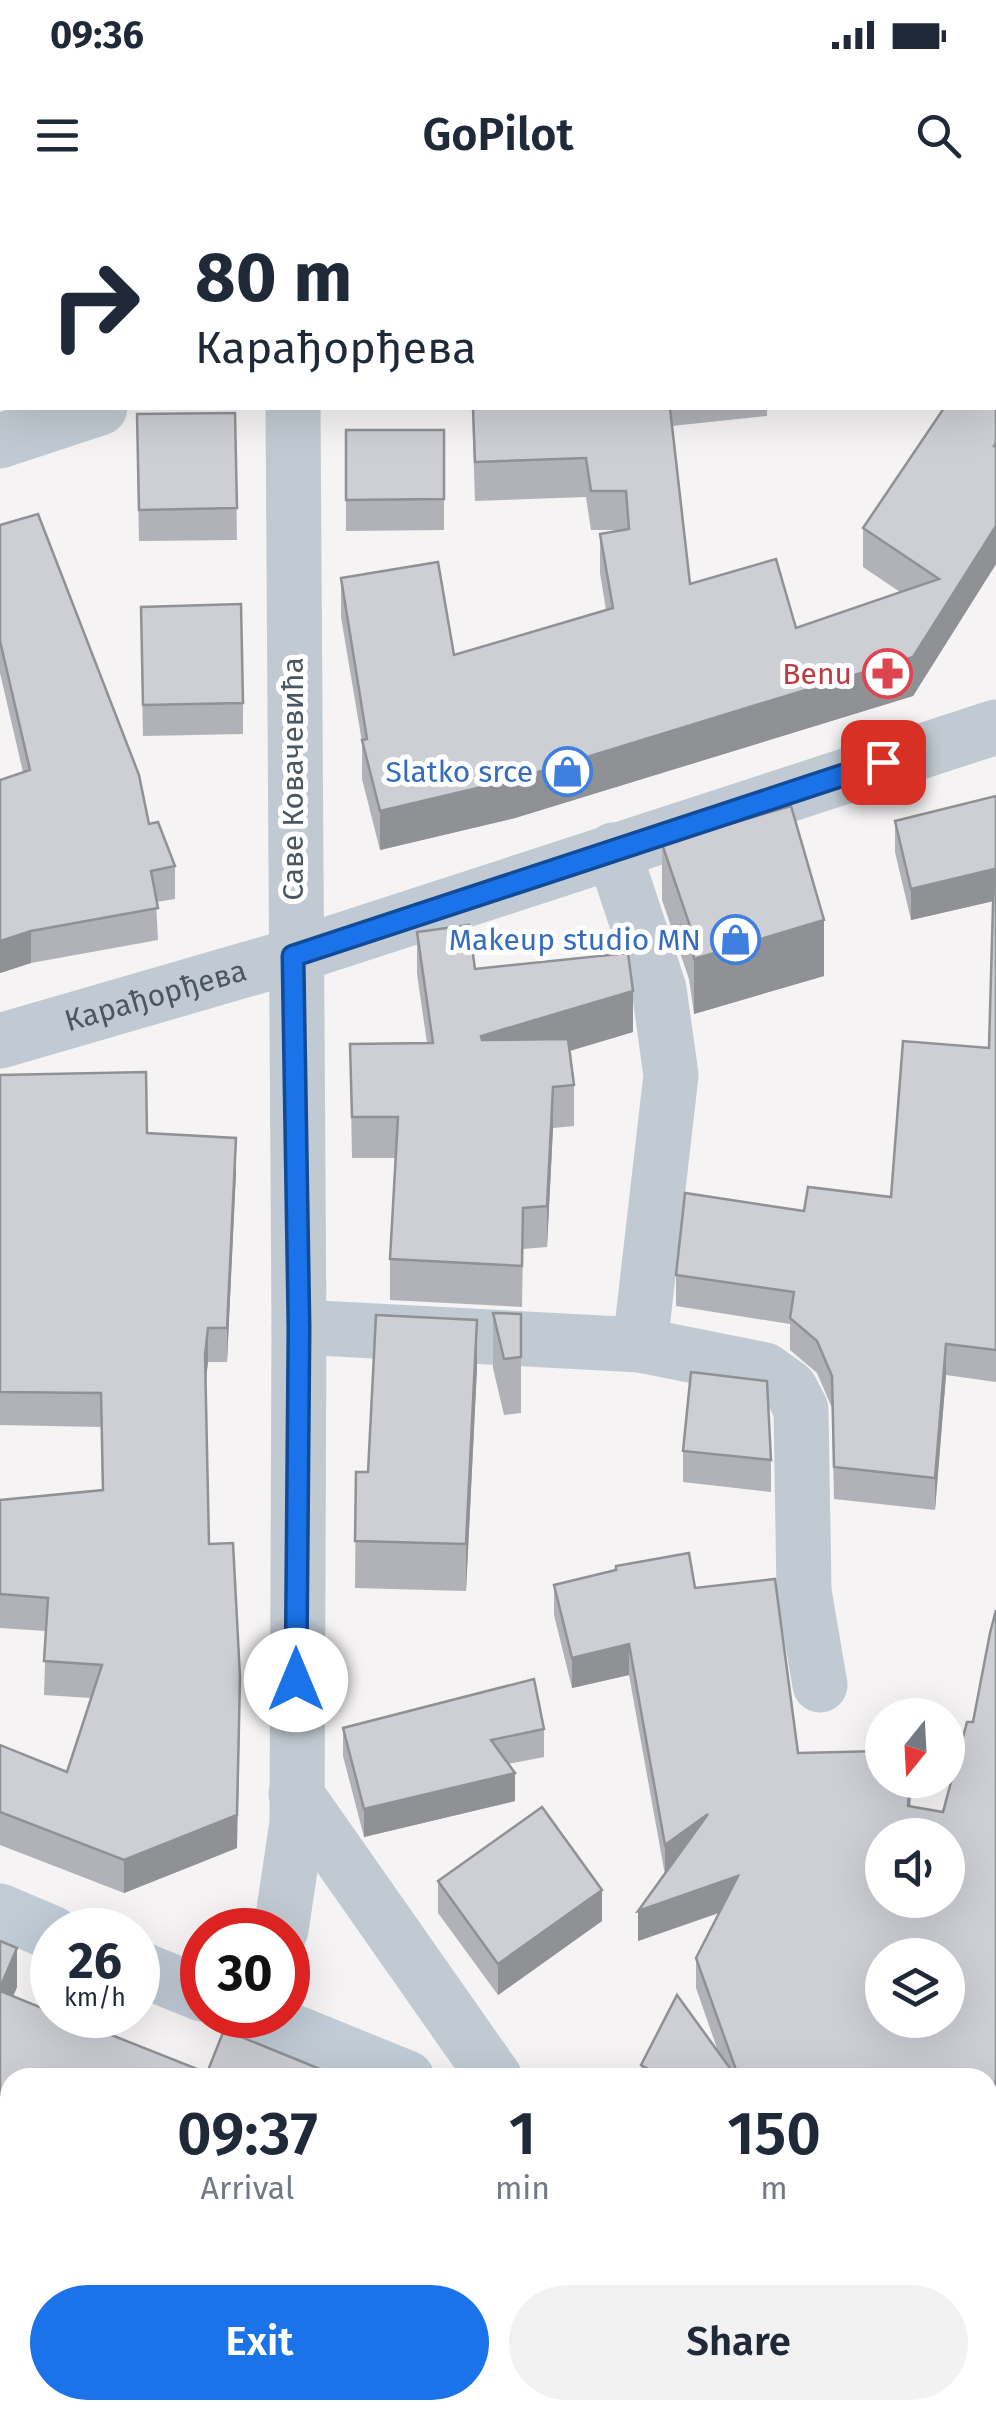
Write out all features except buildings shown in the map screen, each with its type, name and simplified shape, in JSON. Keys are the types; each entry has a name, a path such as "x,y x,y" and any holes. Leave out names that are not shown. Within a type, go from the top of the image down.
{"main road":[{"path":"0,1911 30,1924"},
{"path":"309,2038 382,2068"}],"street":[{"path":"0,441 94,410"},
{"name":"Саве Ковачевића","path":"286,1908 296,1794 299,1328 293,956 293,410"},
{"name":"Карађорђева","path":"0,1040 293,956 996,727"},
{"path":"613,850 659,989 671,1075 640,1345"},
{"path":"299,1328 640,1345 766,1370 796,1398 801,1408 804,1592 820,1685"},
{"path":"296,1794 487,2068"}],"place":[{"name":"Benu","path":"887,674"},
{"name":"Slatko srce","path":"568,772"},
{"name":"Makeup studio MN","path":"736,940"}],"route":[{"path":"296,1680 299,1328 293,956 883,762"}]}
